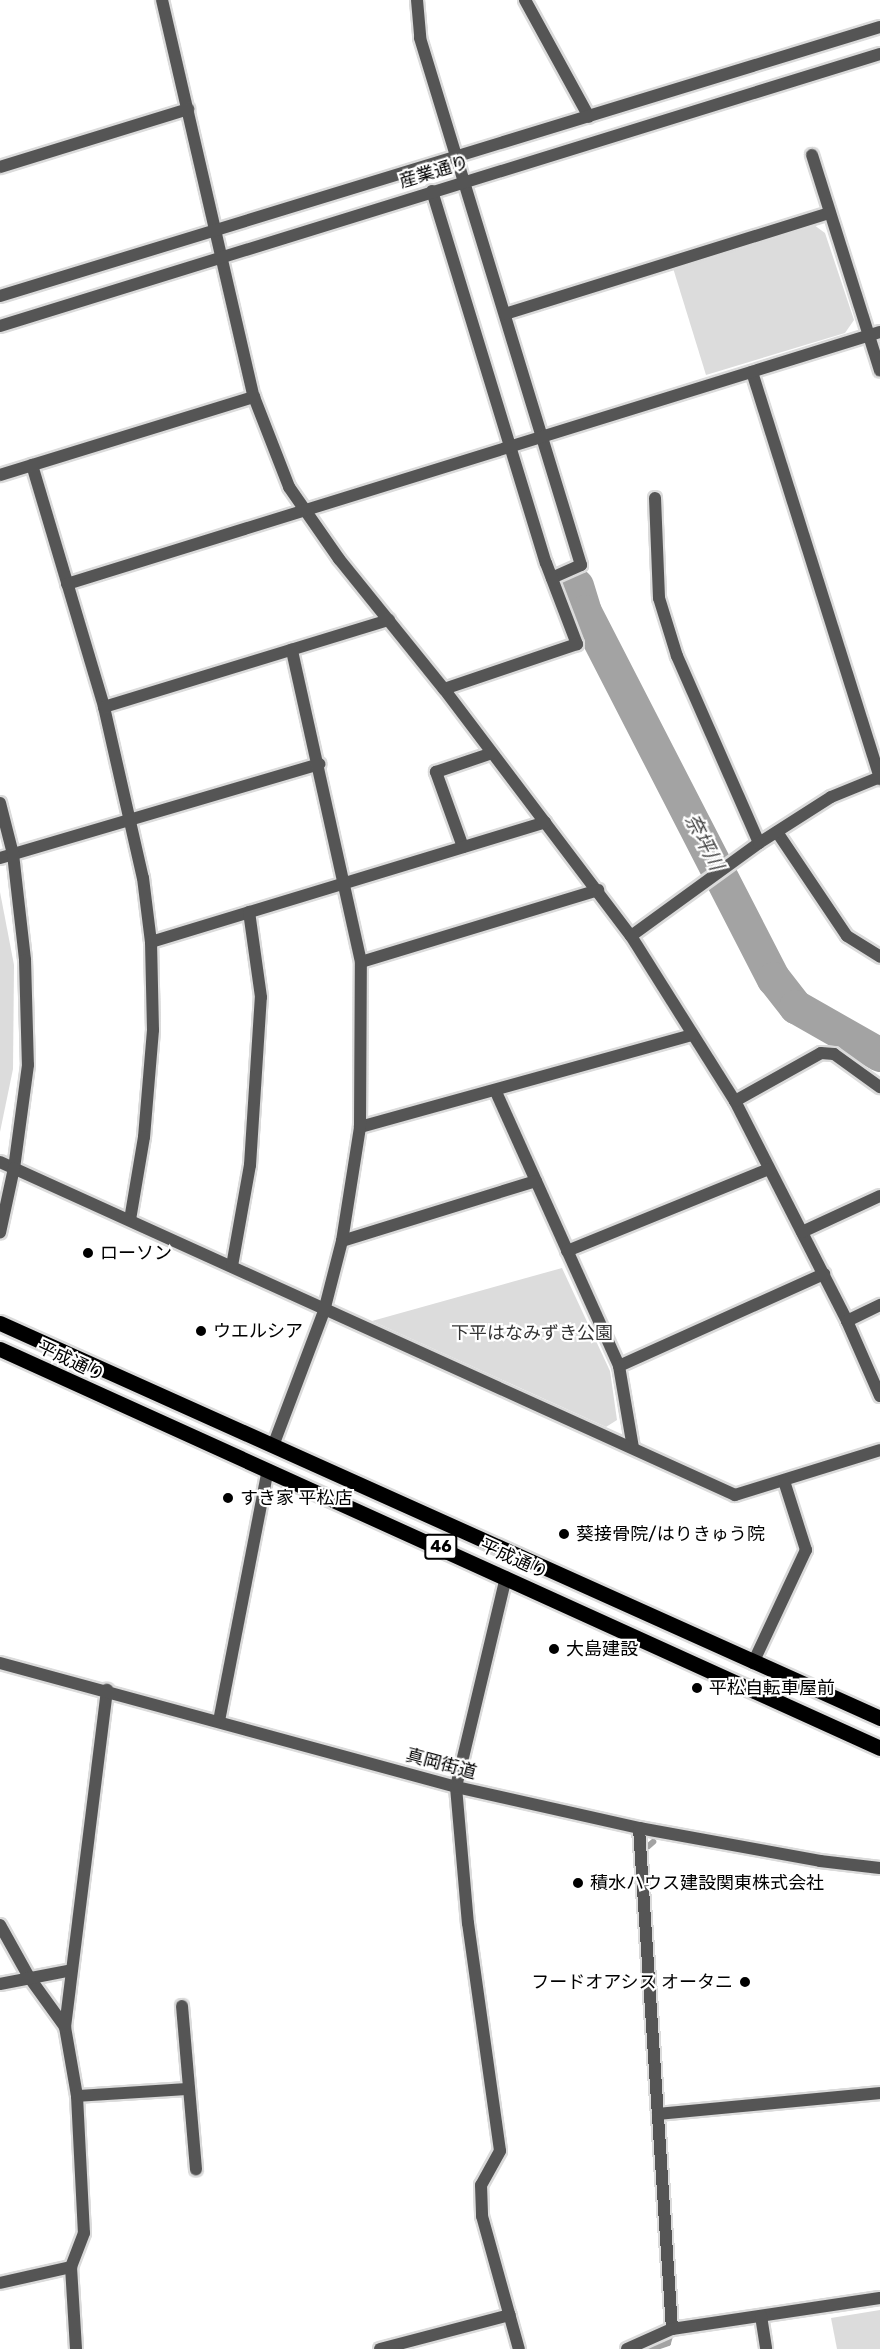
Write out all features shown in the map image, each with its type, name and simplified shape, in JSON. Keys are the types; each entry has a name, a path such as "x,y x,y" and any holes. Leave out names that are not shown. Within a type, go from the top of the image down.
{"main road":[{"name":"平成通り","path":"0,1323 753,1663 880,1718"},
{"name":"平成通り","path":"0,1349 880,1748"}],"street":[{"path":"162,0 219,256 254,397 289,487 303,510 444,689 631,936 735,1101 848,1321 880,1396"},
{"path":"417,0 420,38 459,157 581,565 552,578"},
{"path":"525,0 589,117"},
{"name":"産業通り","path":"0,296 880,27"},
{"name":"産業通り","path":"0,326 219,256 880,54"},
{"path":"0,167 188,109"},
{"path":"812,155 830,213 874,334 880,371"},
{"path":"432,192 552,578 577,644 444,689"},
{"path":"505,314 830,213"},
{"path":"67,584 874,334"},
{"path":"631,936 759,843 831,797 880,778 752,372"},
{"path":"0,476 254,397"},
{"path":"32,465 104,707 132,817 151,942 153,1030 144,1137 130,1220"},
{"path":"655,498 658,598 677,656 759,843"},
{"path":"104,707 389,620"},
{"path":"273,1446 324,1311 342,1240 360,1127 361,962 346,883 292,650"},
{"path":"463,847 436,772 492,753"},
{"path":"0,858 132,817 319,764"},
{"path":"0,803 13,854 25,960 28,1065 14,1168 0,1233"},
{"path":"151,942 544,822"},
{"path":"777,832 846,936 880,957"},
{"path":"361,962 598,890"},
{"path":"232,1266 250,1165 261,997 249,912"},
{"path":"360,1127 496,1092 692,1035"},
{"path":"735,1101 821,1053 834,1054 880,1087"},
{"path":"496,1092 619,1366 633,1448"},
{"path":"0,1162 232,1266 324,1311 735,1495 880,1450"},
{"path":"567,1251 769,1168"},
{"path":"342,1240 536,1181"},
{"path":"802,1232 880,1196"},
{"path":"619,1366 824,1274"},
{"path":"848,1321 880,1305"},
{"path":"219,1721 268,1470"},
{"path":"753,1663 806,1550 784,1481"},
{"path":"506,1577 456,1787 468,1923 500,2151 481,2185 482,2216 519,2349"},
{"name":"真岡街道","path":"0,1663 107,1690 456,1787 639,1828 820,1861 880,1868"},
{"path":"76,2349 71,2267 84,2233 77,2096 65,2027 107,1690"},
{"path":"639,1828 672,2329"},
{"path":"0,1925 29,1977 65,2027"},
{"path":"0,1984 72,1970"},
{"path":"182,2006 196,2169"},
{"path":"77,2096 189,2089"},
{"path":"658,2114 880,2093"},
{"path":"0,2283 71,2267"},
{"path":"627,2349 672,2329 880,2298"},
{"path":"380,2349 510,2315"},
{"path":"761,2316 766,2349"}],"green space":[{"path":"814,225 825,233 854,320 845,333 706,375 673,268"},
{"path":"0,892 14,965 13,1069 0,1132"},
{"name":"下平はなみずき公園","path":"562,1268 610,1371 617,1420 606,1427 372,1321"},
{"path":"880,2310 880,2349 837,2349 831,2318"}],"waterway":[{"name":"奈坪川","path":"577,586 585,612 774,979 796,1007 880,1055"},
{"path":"646,1855 645,1849 653,1842"},
{"path":"651,2349 668,2343 672,2329"}],"place":[{"name":"ローソン","path":"88,1253"},
{"name":"ウエルシア","path":"201,1331"},
{"name":"すき家 平松店","path":"228,1498"},
{"name":"葵接骨院/はりきゅう院","path":"564,1534"},
{"name":"大島建設","path":"554,1649"},
{"name":"平松自転車屋前","path":"697,1688"},
{"name":"積水ハウス建設関東株式会社","path":"578,1883"},
{"name":"フードオアシス オータニ","path":"745,1982"}]}
